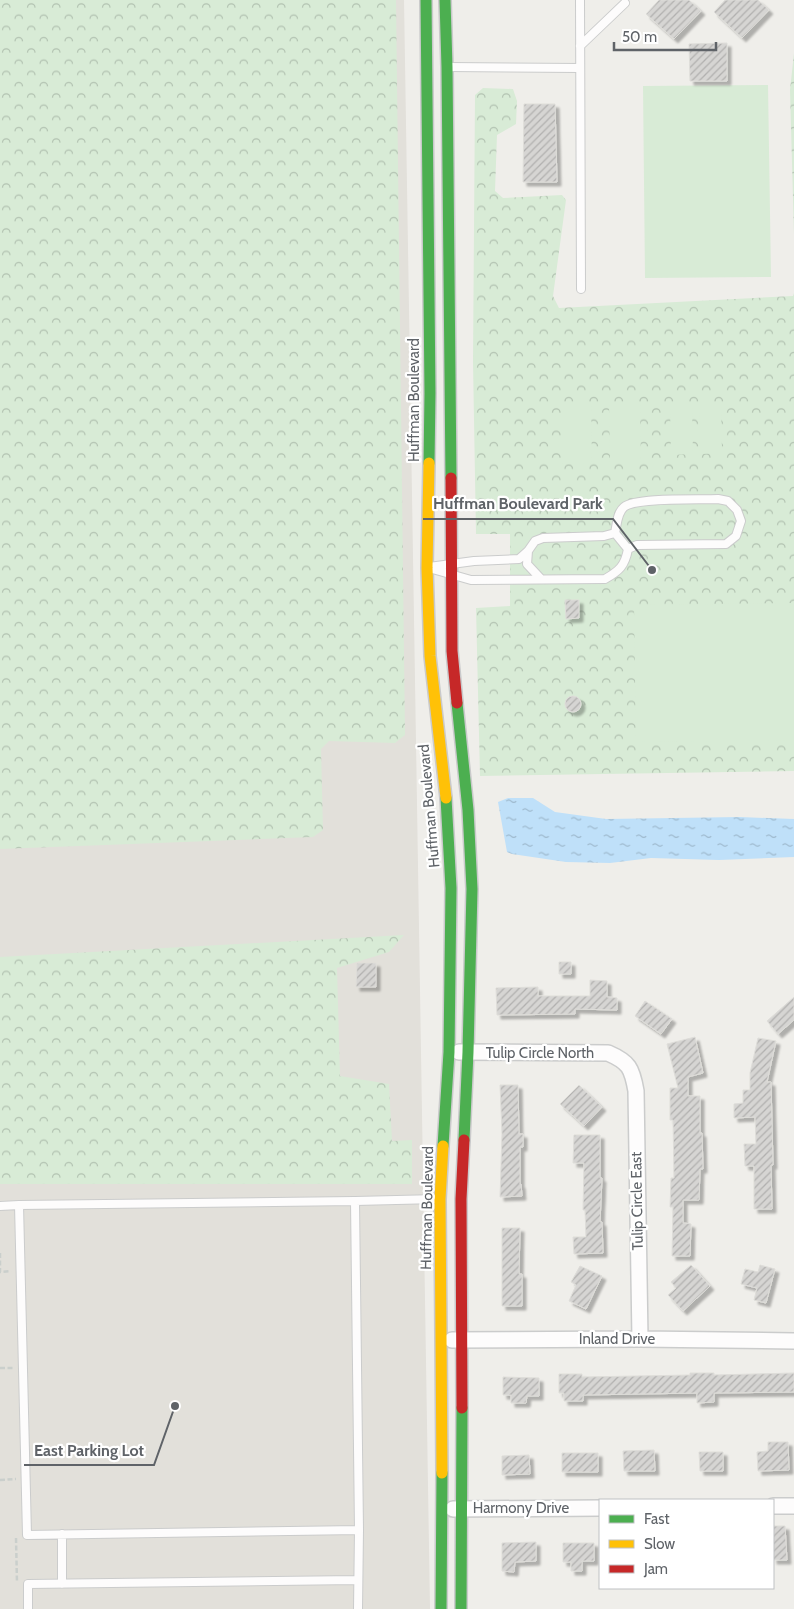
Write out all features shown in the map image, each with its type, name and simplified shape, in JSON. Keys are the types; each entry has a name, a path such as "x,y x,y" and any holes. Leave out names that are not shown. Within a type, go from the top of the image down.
{"street":[{"name":"Huffman Boulevard","path":"426,0 437,67 448,392 452,651 468,810 472,889 468,1052 450,1199 440,1340 442,1509 440,1609"},
{"name":"Huffman Boulevard","path":"445,0 437,67 428,568 430,656 447,809 450,868 450,1199 461,1340 461,1609"},
{"name":"Tulip Circle North","path":"449,1052 608,1053 628,1064"},
{"name":"Tulip Circle East","path":"628,1064 633,1072 636,1091 640,1339"},
{"name":"Inland Drive","path":"440,1340 640,1339 794,1341"},
{"path":"774,1506 794,1506"},
{"name":"Harmony Drive","path":"442,1509 599,1508"}],"lane":[{"path":"580,0 581,289"},
{"path":"580,46 625,4"},
{"path":"437,67 580,68"},
{"path":"451,569 471,580 605,578 619,571 628,549 637,545 726,544 736,536 741,522 737,510 728,502 718,499 638,502 625,506 619,513 615,533"},
{"path":"428,568 451,569 474,561 519,559 535,541 543,538 604,536 615,533"},
{"path":"615,533 628,549"},
{"path":"528,551 527,564 541,580"},
{"path":"0,1206 450,1199"},
{"path":"355,1201 359,1530 358,1609"},
{"path":"19,1205 28,1535 359,1530"},
{"path":"62,1534 62,1584"},
{"path":"28,1609 28,1584 357,1580"}],"path":[{"path":"0,1368 14,1368"},
{"path":"0,1480 16,1479"}],"shaded area":[{"path":"0,0 404,0 430,1609 0,1609"}],"green space":[{"path":"0,0 396,0 405,735 395,743 329,741 321,749 323,830 313,837 0,849"},
{"path":"794,53 794,235 790,90"},
{"path":"768,85 771,277 645,278 643,86"},
{"path":"483,88 513,89 517,101 516,124 497,135 495,191 503,198 562,195 566,200 553,296 559,308 793,296 794,293 794,771 480,776 476,608 510,606 510,534 476,534 473,362 475,95"},
{"path":"609,404 640,404 641,463 610,463"},
{"path":"721,404 722,453 700,454 699,405"},
{"path":"561,405 591,405 592,463 561,464"},
{"path":"692,405 693,454 671,455 670,406"},
{"path":"794,603 794,740 636,742 634,605"},
{"path":"404,935 389,952 337,968 340,1076 389,1084 392,1141 412,1140 412,1184 0,1184 0,957"}],"water":[{"path":"508,798 533,798 555,812 606,819 740,817 794,819 794,857 719,860 651,858 610,863 566,862 512,854 507,852 498,802"}],"building":[{"path":"659,0 689,0 701,11 674,39 646,14"},
{"path":"725,0 758,0 769,10 742,38 714,12"},
{"path":"727,43 727,81 690,81 689,44"},
{"path":"524,104 555,104 557,182 523,182"},
{"path":"565,600 579,600 579,618 566,619"},
{"path":"570,696 576,696 581,701 579,710 570,712 565,707 565,701"},
{"path":"559,962 571,962 571,974 559,974"},
{"path":"357,963 376,963 376,987 356,987"},
{"path":"590,980 607,981 607,997 617,998 617,1010 575,1009 575,1014 497,1015 496,988 538,987 538,996 590,996"},
{"path":"794,997 794,1020 778,1034 767,1021"},
{"path":"645,1001 672,1019 661,1034 635,1016"},
{"path":"695,1037 703,1073 688,1077 688,1096 700,1096 700,1133 702,1133 703,1169 700,1169 699,1200 683,1200 683,1223 691,1224 690,1256 672,1256 673,1207 670,1207 671,1178 674,1178 673,1120 670,1120 670,1088 678,1088 667,1044"},
{"path":"758,1038 776,1041 767,1082 771,1082 772,1209 754,1209 754,1166 745,1166 744,1144 756,1144 755,1117 734,1118 734,1104 743,1103 743,1090 750,1090 750,1073"},
{"path":"500,1085 518,1085 519,1134 523,1134 523,1147 520,1147 520,1184 522,1196 500,1197 502,1134"},
{"path":"579,1085 602,1107 584,1126 560,1104"},
{"path":"574,1135 600,1135 600,1178 602,1178 600,1222 602,1222 603,1253 574,1254 573,1237 586,1237 585,1210 583,1210 584,1163 573,1163"},
{"path":"502,1228 520,1228 519,1274 522,1274 522,1306 502,1306"},
{"path":"691,1265 710,1286 683,1311 668,1295 676,1288 671,1282"},
{"path":"760,1265 775,1269 766,1303 754,1300 757,1288 741,1284 745,1269 758,1272"},
{"path":"580,1266 602,1276 586,1309 569,1301 576,1285 571,1282"},
{"path":"690,1373 714,1373 714,1375 794,1373 794,1392 714,1393 714,1402 697,1403 697,1393 583,1395 583,1401 564,1401 564,1393 559,1393 559,1374 582,1374 582,1377 690,1375"},
{"path":"503,1377 539,1378 539,1396 527,1396 526,1403 511,1403 511,1395 503,1395"},
{"path":"768,1442 788,1442 789,1470 758,1471 757,1452 768,1451"},
{"path":"654,1450 655,1471 624,1471 623,1451"},
{"path":"699,1452 723,1452 723,1471 700,1471"},
{"path":"562,1453 598,1453 598,1472 562,1472"},
{"path":"529,1455 530,1474 502,1475 502,1456"},
{"path":"774,1526 785,1526 787,1560 774,1560"},
{"path":"536,1542 536,1561 515,1562 514,1572 502,1571 502,1543"},
{"path":"563,1543 594,1543 594,1561 582,1561 582,1571 571,1571 571,1562 563,1562"}],"traffic: fast":[{"path":"426,0 429,463"},
{"path":"445,0 451,478"},
{"path":"457,703 468,810 472,889 464,1140"},
{"path":"443,1146 449,1052 451,888 446,798"},
{"path":"461,1609 462,1408"},
{"path":"441,1609 442,1473"}],"traffic: slow":[{"path":"429,463 427,568 430,656 446,798"},
{"path":"442,1473 440,1199 443,1146"}],"traffic: jam":[{"path":"451,478 452,651 457,703"},
{"path":"462,1408 461,1199 464,1140"}],"place":[{"name":"Huffman Boulevard Park","path":"652,570"},
{"name":"East Parking Lot","path":"175,1406"}]}
